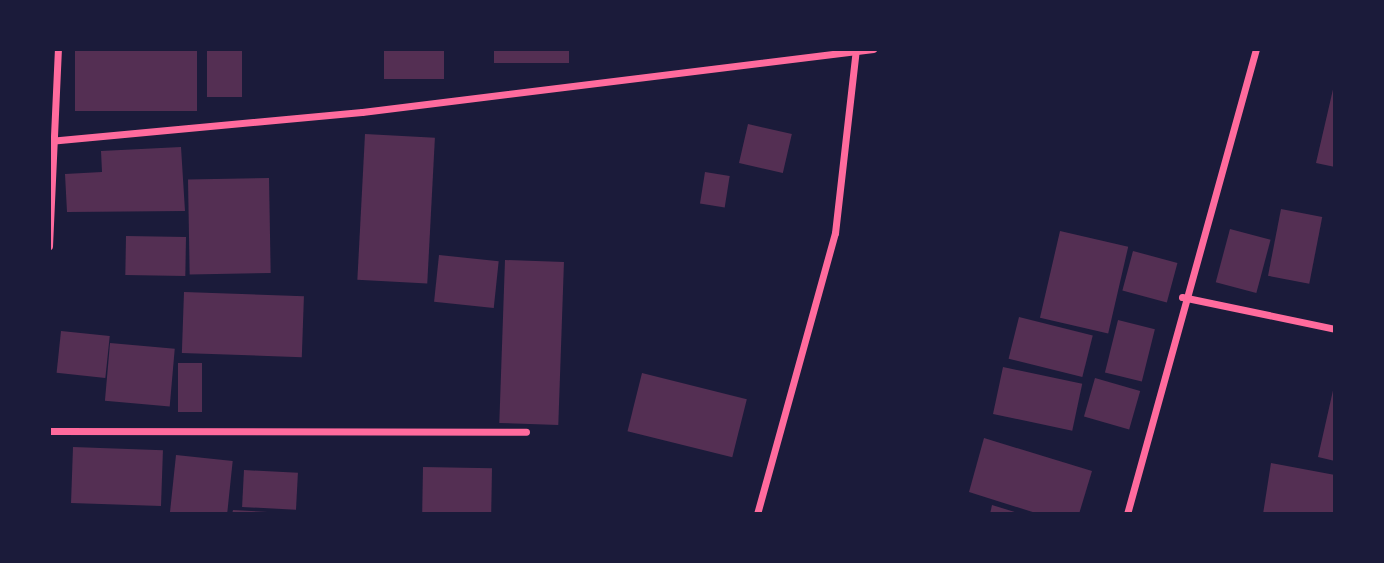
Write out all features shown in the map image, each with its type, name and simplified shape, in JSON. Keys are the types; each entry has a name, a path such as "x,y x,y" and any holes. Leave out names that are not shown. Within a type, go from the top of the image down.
{"street":[{"path":"49,246 58,49"},
{"path":"52,141 362,112 873,49"},
{"path":"1127,514 1182,297 1256,49"},
{"path":"757,514 835,233 856,50"},
{"path":"1182,297 1335,330"},
{"path":"49,431 526,432"}],"building":[{"path":"75,49 197,49 197,111 75,111"},
{"path":"207,49 242,49 242,97 207,97"},
{"path":"384,49 444,49 444,79 384,79"},
{"path":"494,49 569,49 569,63 494,63"},
{"path":"1335,85 1335,167 1316,163"},
{"path":"748,124 792,134 783,173 739,163"},
{"path":"365,134 435,138 427,283 357,280"},
{"path":"181,147 185,211 67,212 65,174 102,172 101,151"},
{"path":"705,172 730,176 725,208 700,204"},
{"path":"269,178 271,273 190,274 188,179"},
{"path":"1281,209 1322,217 1309,284 1268,276"},
{"path":"1230,229 1271,240 1256,293 1216,282"},
{"path":"1060,231 1128,247 1108,333 1040,318"},
{"path":"126,236 186,237 185,276 125,275"},
{"path":"1133,251 1177,263 1167,303 1122,291"},
{"path":"439,255 499,261 494,308 434,302"},
{"path":"505,260 564,262 558,425 499,423"},
{"path":"184,292 304,296 302,357 182,353"},
{"path":"1019,317 1093,335 1082,377 1009,359"},
{"path":"1118,320 1155,329 1142,382 1105,372"},
{"path":"61,331 110,336 105,378 57,373"},
{"path":"110,343 175,349 170,406 105,401"},
{"path":"178,363 202,363 202,412 178,412"},
{"path":"1003,367 1082,384 1072,431 993,414"},
{"path":"642,373 747,399 732,457 627,431"},
{"path":"1095,378 1140,391 1129,429 1084,416"},
{"path":"1335,386 1335,461 1318,457"},
{"path":"984,438 1092,471 1079,514 1039,514 969,492"},
{"path":"73,447 163,450 161,506 71,503"},
{"path":"176,455 233,461 227,514 170,514"},
{"path":"1271,463 1335,475 1335,514 1263,514"},
{"path":"423,467 492,468 491,514 422,514"},
{"path":"244,470 298,473 296,510 242,507"},
{"path":"992,505 1018,513 1018,514 990,514"},
{"path":"233,510 268,512 268,514 232,514"}]}
